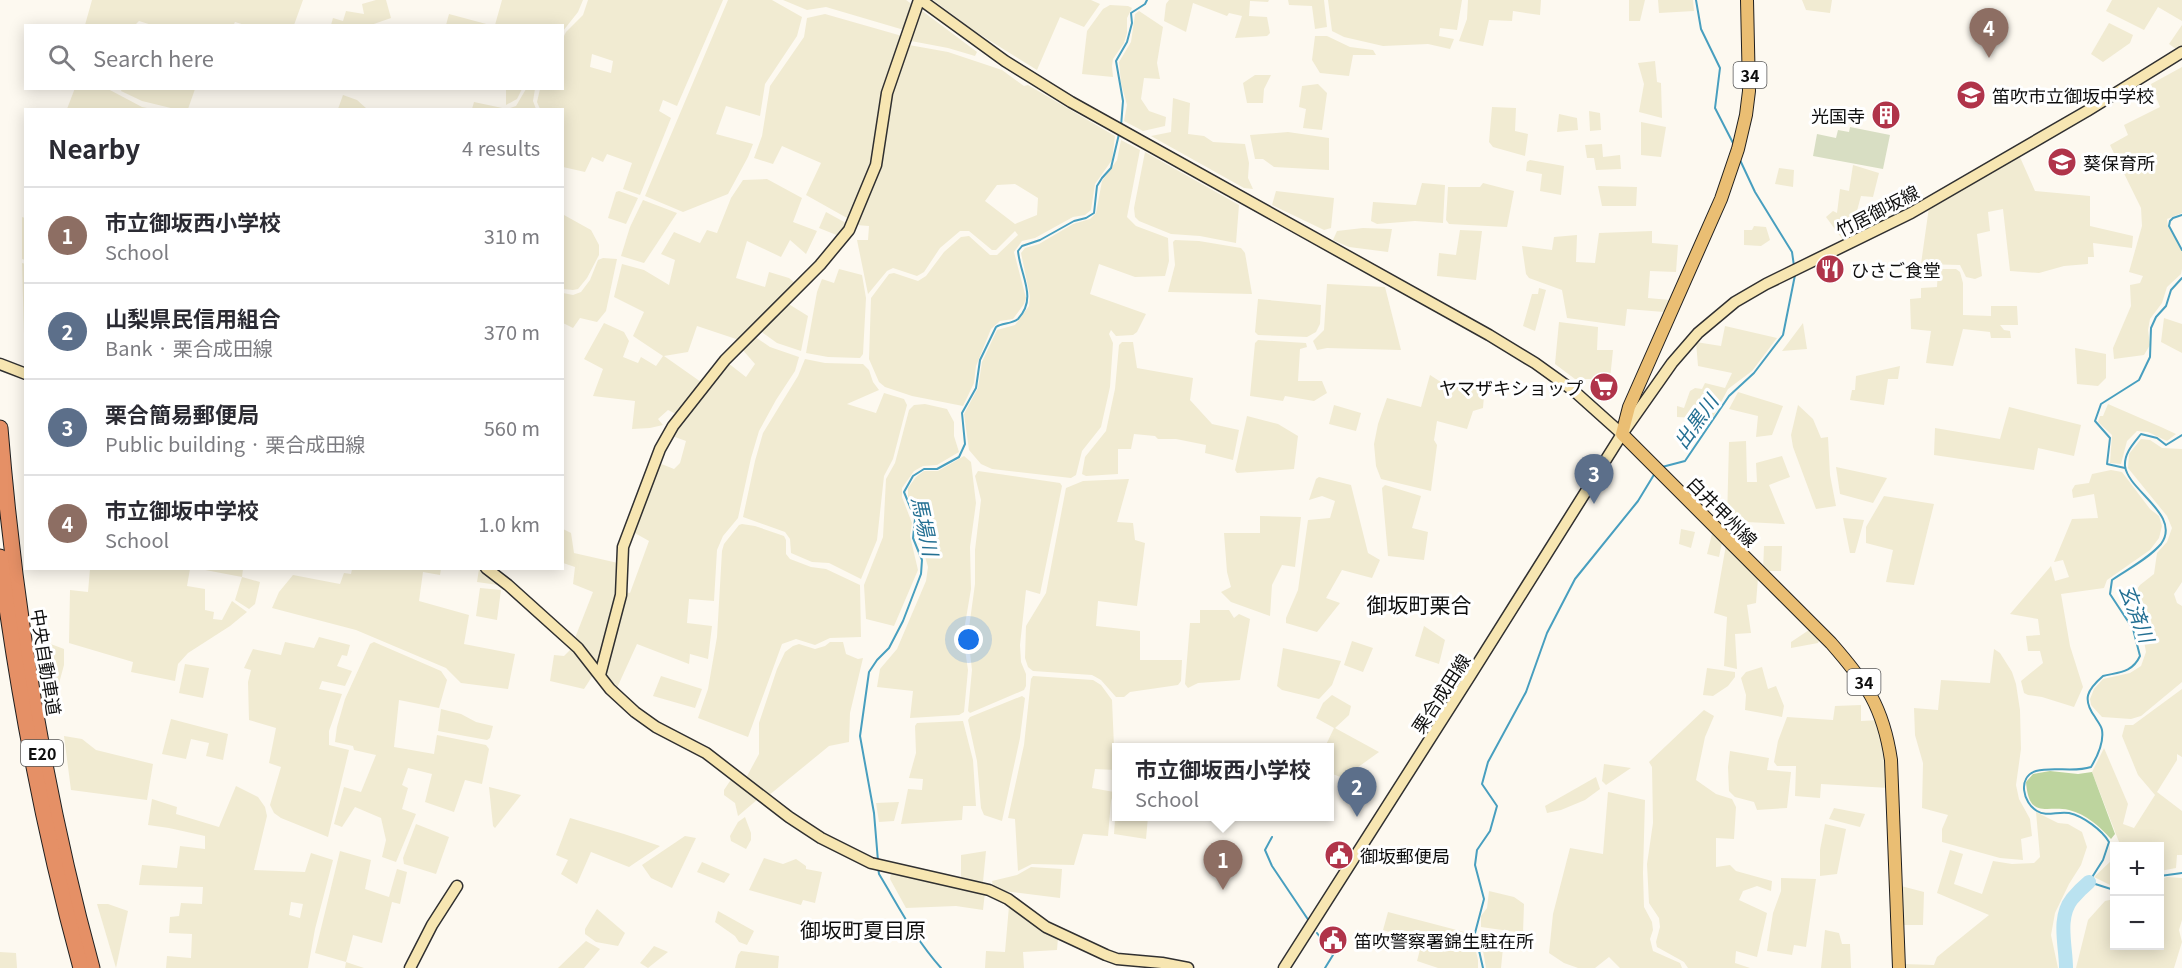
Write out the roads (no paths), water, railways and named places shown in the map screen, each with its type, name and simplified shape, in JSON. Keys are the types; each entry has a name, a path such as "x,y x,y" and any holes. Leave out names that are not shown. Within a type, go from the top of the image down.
{"highway":[{"name":"中央自動車道","path":"0,428 9,535 36,719 56,826 92,968"},
{"name":"中央自動車道","path":"0,557 29,743 46,828 81,968"}],"main road":[{"name":"34","path":"1622,434 1629,407 1721,199 1736,154 1746,115 1749,91 1747,0"},
{"name":"白井甲州線","path":"1622,434 1831,644 1860,676 1872,695 1885,729 1891,760 1899,968"}],"street":[{"path":"600,675 621,595 623,547 660,449 673,426 725,360 820,265 849,230 876,165 887,93 920,0 1045,87 1489,335 1535,363 1574,391 1622,434"},
{"name":"竹居御坂線","path":"1622,434 1672,363 1698,333 1735,302 1794,269 1911,213 2087,111 2182,52"},
{"path":"0,364 24,373"},
{"name":"栗合成田線","path":"1284,968 1622,434"},
{"path":"489,570 578,648 622,702 645,720 706,753 789,817 821,838 877,864 989,890 1008,899 1046,927 1117,959 1188,968"},
{"path":"410,968 457,886"}],"waterway":[{"name":"馬場川","path":"1121,126 1123,101 1116,61 1127,42 1132,23 1131,13 1145,4 1147,0"},
{"name":"出黒川","path":"1696,0 1701,29 1720,68 1715,108 1733,143"},
{"name":"馬場川","path":"878,861 874,813 860,736 869,672 889,648 903,621 921,574 922,560 913,538 915,519 904,492 913,476 924,469 937,469 959,457 965,444 962,413 976,388 980,360 996,327 1018,319 1027,303 1026,286 1018,251 1022,246 1040,240 1094,213 1097,186 1111,168 1119,134"},
{"name":"出黒川","path":"1740,160 1755,192 1792,252 1794,266"},
{"path":"2182,215 2173,218 2169,226 2182,250"},
{"name":"出黒川","path":"1662,467 1685,461 1729,396 1754,373 1783,335 1795,275"},
{"path":"2125,468 2107,464 2110,438 2095,421 2101,404 2139,380 2150,357 2151,328 2156,317 2166,306 2171,290 2182,278"},
{"name":"玄済川","path":"2110,889 2089,882 2103,860 2109,842 2106,837 2080,817 2069,813 2044,814 2037,811 2028,802 2024,784 2030,774 2036,771 2091,767 2098,754 2102,730 2089,705 2090,690 2103,676 2129,669 2140,656 2133,629 2110,594 2112,580 2150,554 2161,544 2166,533 2165,523 2160,513 2128,475 2125,466 2126,457 2141,434 2157,438 2166,445 2182,435"},
{"name":"出黒川","path":"1483,968 1475,933 1484,899 1475,865 1477,850 1490,831 1497,806 1482,784 1488,762 1526,692 1547,633 1575,579 1638,501 1655,473"},
{"path":"1272,837 1265,850 1272,866 1309,921"},
{"name":"馬場川","path":"878,867 879,874 908,922 923,946 941,968"},
{"path":"2164,875 2182,873"},
{"path":"2066,968 2063,932 2067,907 2089,882"},
{"path":"1317,933 1333,955 1325,968"}],"place":[{"name":"市立御坂中学校","path":"1989,58"},
{"name":"笛吹市立御坂中学校","path":"1971,95"},
{"name":"光国寺","path":"1886,115"},
{"name":"葵保育所","path":"2062,162"},
{"name":"ひさご食堂","path":"1830,269"},
{"name":"ヤマザキショップ","path":"1604,387"},
{"name":"栗合簡易郵便局","path":"1594,504"},
{"name":"山梨県民信用組合","path":"1357,817"},
{"name":"御坂郵便局","path":"1339,855"},
{"name":"市立御坂西小学校","path":"1223,890"},
{"name":"笛吹警察署錦生駐在所","path":"1333,940"}],"district":[{"name":"御坂町栗合","path":"1419,604"},
{"name":"御坂町夏目原","path":"863,929"}]}
